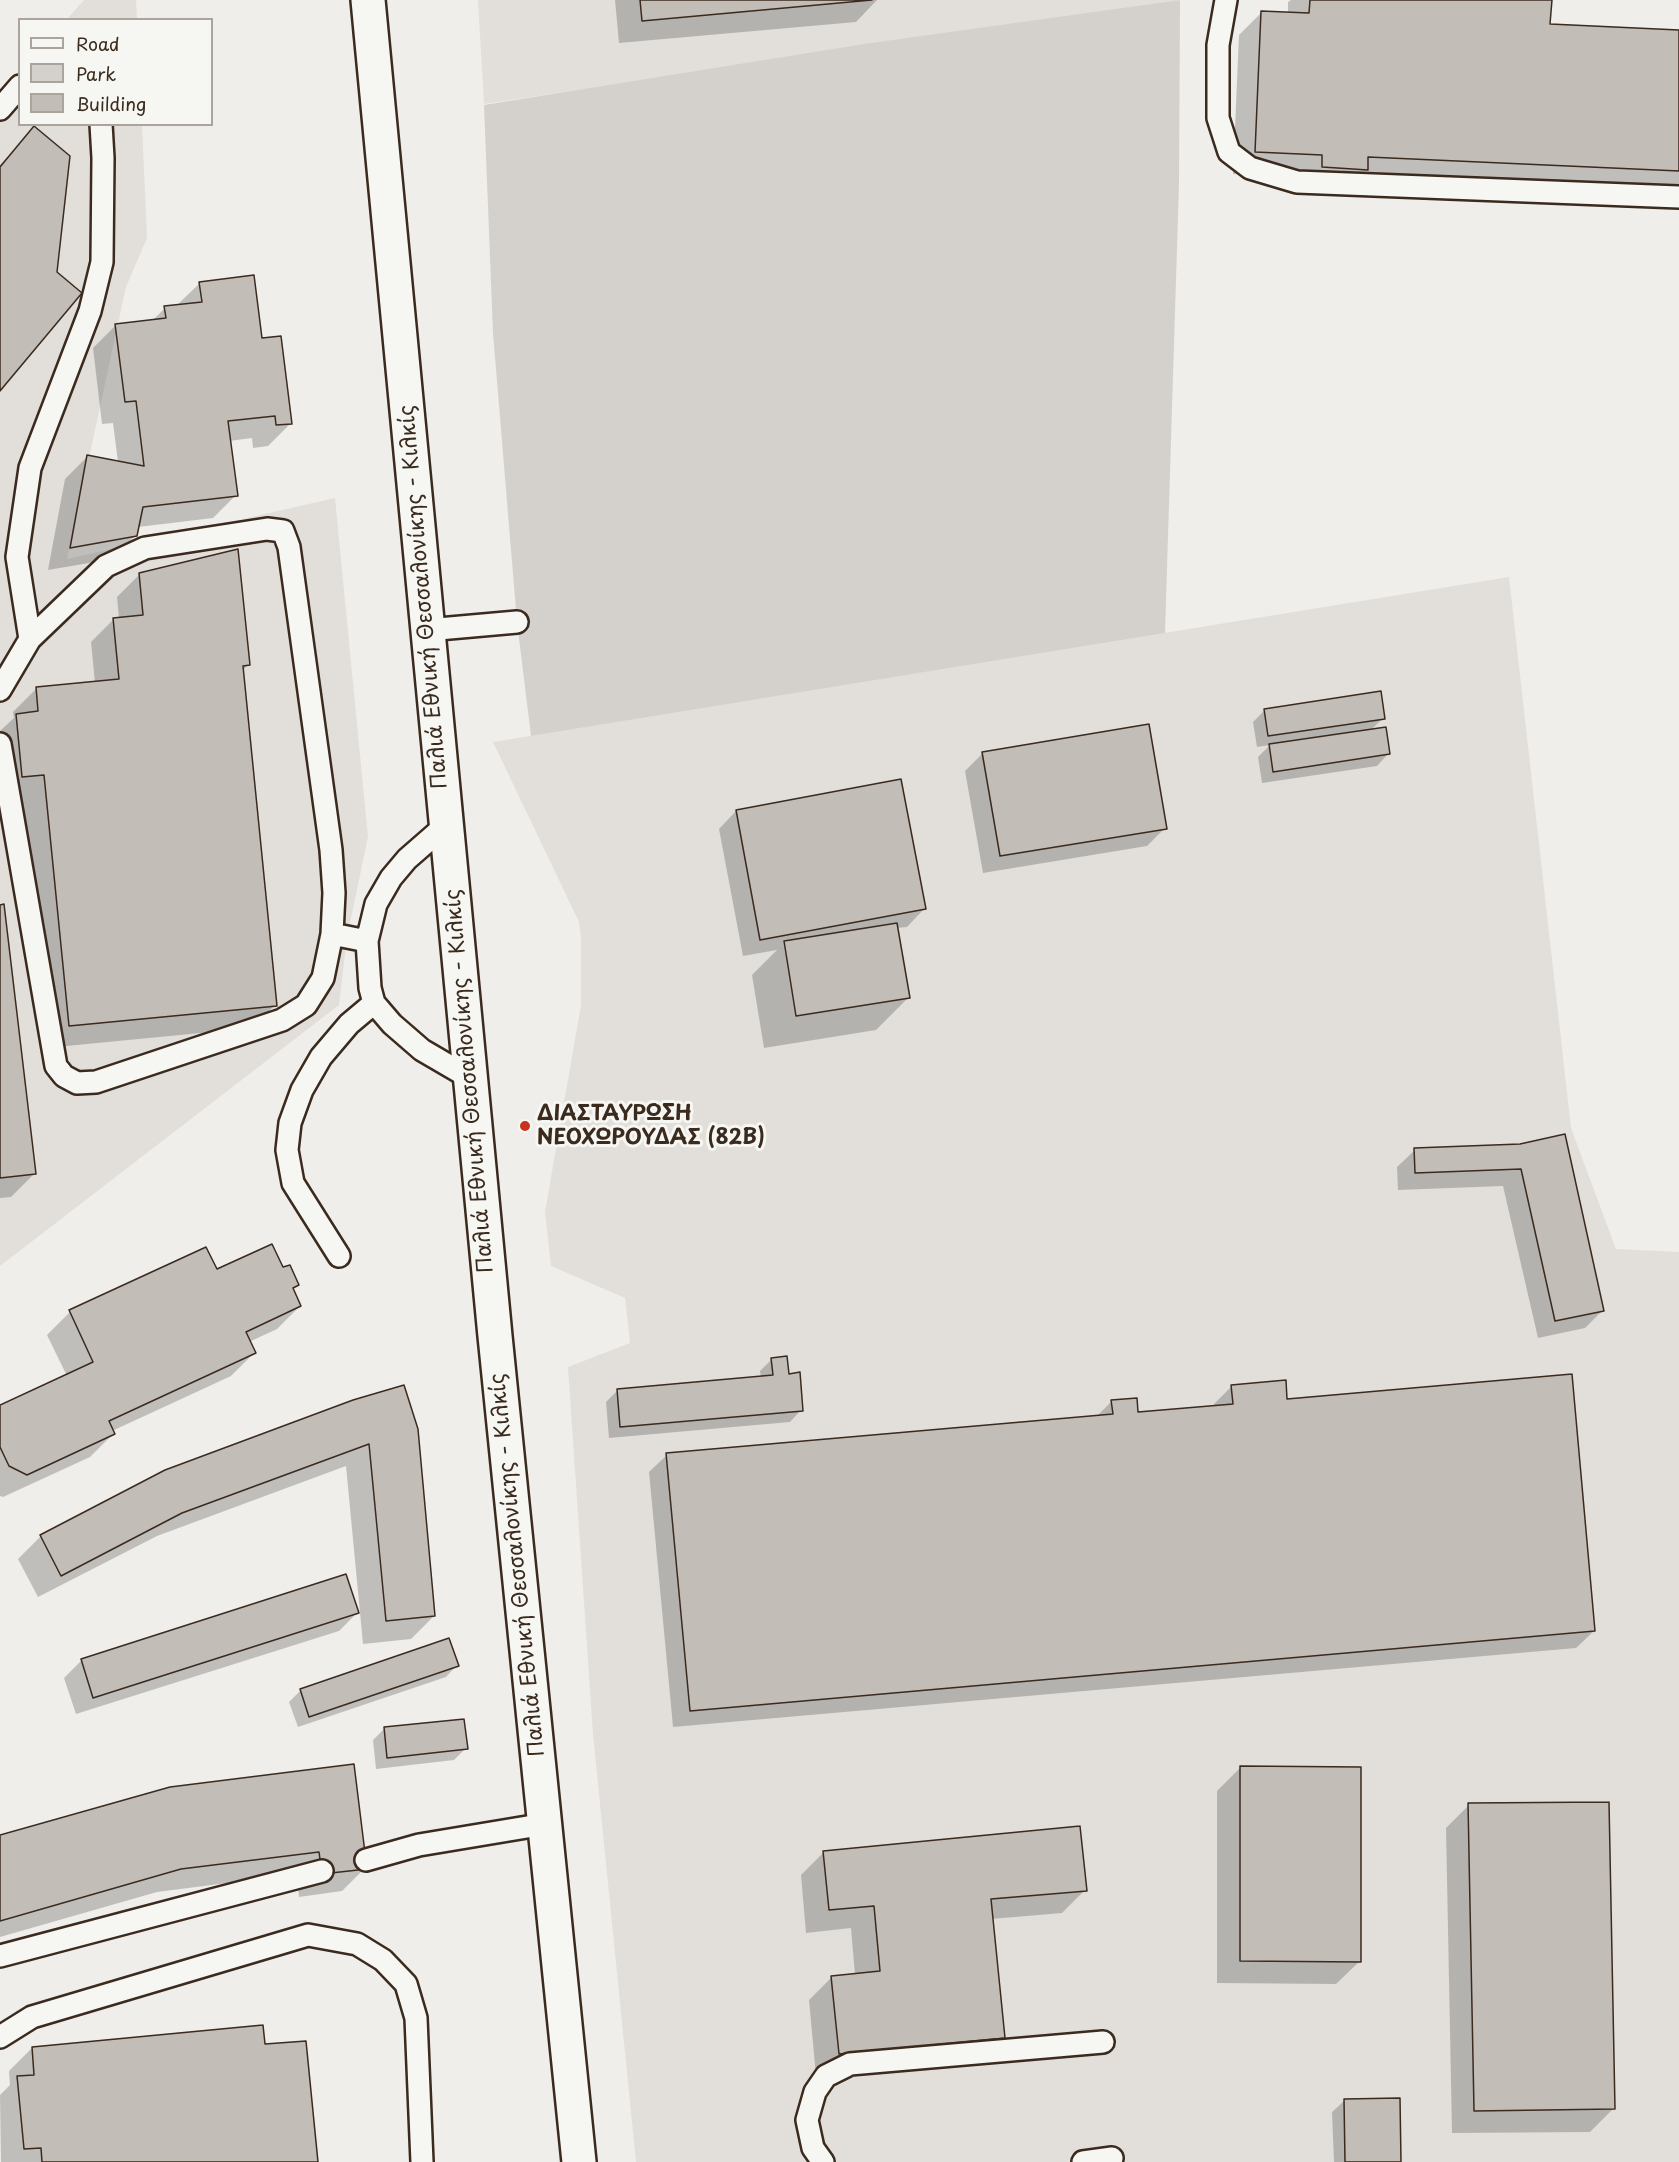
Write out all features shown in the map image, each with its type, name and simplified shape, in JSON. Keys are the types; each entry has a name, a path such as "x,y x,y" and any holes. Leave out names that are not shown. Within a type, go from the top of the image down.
{"main road":[{"name":"Παλιά Εθνική Θεσσαλονίκης - Κιλκίς","path":"368,0 470,1078 579,2162"}],"lane":[{"path":"1226,0 1218,45 1218,118 1229,152 1250,168 1297,182 1679,197"},
{"path":"0,109 18,88"},
{"path":"30,639 17,557 30,468 90,310 102,262 101,126"},
{"path":"0,690 30,639 106,566 145,548 267,529 283,531 289,547 331,850 334,893 332,934 322,978 306,1005 282,1020 96,1082 77,1083 64,1076 56,1066 0,744"},
{"path":"427,630 517,622"},
{"path":"446,825 407,859 391,878 376,904 367,941 370,988 374,1003 392,1024 422,1050 470,1078"},
{"path":"332,934 367,941"},
{"path":"339,1256 293,1183 286,1150 290,1123 302,1090 321,1056 349,1024 374,1003"},
{"path":"366,1860 419,1845 545,1824"},
{"path":"0,1956 322,1871"},
{"path":"0,2037 32,2017 308,1935 357,1944 383,1960 406,1984 416,2018 422,2162"},
{"path":"824,2162 813,2148 807,2120 815,2092 826,2076 850,2064 1103,2042"},
{"path":"1083,2162 1112,2158"}],"shaded area":[{"path":"84,0 136,0 137,18 68,18"},
{"path":"478,0 1180,0 484,104"},
{"path":"18,73 18,126 142,126 147,238 126,287 67,559 335,498 368,837 347,937 339,1005 0,1266 0,93"},
{"path":"1509,577 1571,1128 1616,1249 1679,1252 1679,2162 636,2162 593,1734 568,1367 630,1343 625,1298 551,1266 545,1212 581,1005 581,939 579,922 493,742"}],"green space":[{"path":"1180,0 1179,183 1165,633 531,736 517,622 493,333 484,105 864,44"}],"building":[{"path":"640,0 872,0 642,21"},
{"path":"1310,0 1552,0 1550,24 1679,30 1679,171 1368,157 1368,170 1322,167 1322,155 1255,152 1261,11 1309,13"},
{"path":"34,126 70,156 57,272 82,293 0,391 0,167"},
{"path":"254,275 262,338 281,336 292,424 276,425 275,416 228,421 238,496 143,507 137,536 70,548 87,455 144,466 136,401 125,402 115,324 166,318 164,306 202,302 199,282"},
{"path":"238,549 250,665 243,666 277,1006 69,1026 44,775 22,777 16,714 38,711 36,687 119,679 113,618 143,615 139,573"},
{"path":"1381,691 1385,719 1268,736 1264,709"},
{"path":"1149,724 1167,829 1000,856 982,752"},
{"path":"1386,727 1390,754 1273,772 1269,744"},
{"path":"901,779 926,909 760,940 736,810"},
{"path":"4,904 36,1174 0,1178 0,905"},
{"path":"897,923 910,998 796,1016 784,941"},
{"path":"1565,1134 1604,1311 1555,1321 1521,1169 1415,1173 1414,1148 1520,1144"},
{"path":"272,1244 283,1267 290,1265 299,1285 293,1288 301,1306 246,1332 256,1353 109,1421 115,1434 27,1475 9,1466 0,1447 0,1405 93,1362 69,1310 206,1247 217,1269"},
{"path":"787,1356 789,1374 800,1372 803,1411 620,1427 617,1389 773,1375 771,1358"},
{"path":"1572,1374 1595,1631 690,1711 666,1453 1113,1414 1111,1400 1137,1398 1138,1412 1233,1404 1231,1385 1286,1380 1287,1399"},
{"path":"404,1385 418,1429 435,1616 386,1621 369,1444 182,1513 61,1576 40,1535 165,1470 353,1400"},
{"path":"346,1574 359,1613 93,1698 81,1659"},
{"path":"449,1638 459,1666 309,1717 300,1689"},
{"path":"464,1719 468,1749 387,1758 384,1727"},
{"path":"354,1764 367,1869 322,1874 319,1852 181,1869 0,1921 0,1835 170,1787"},
{"path":"1240,1766 1361,1767 1361,1962 1240,1961"},
{"path":"1609,1802 1615,2109 1474,2111 1468,1803"},
{"path":"1080,1826 1087,1891 991,1899 1005,2038 839,2054 831,1976 880,1971 874,1906 829,1910 823,1851"},
{"path":"263,2025 265,2044 306,2041 318,2162 42,2162 41,2148 24,2149 17,2076 34,2075 32,2047"},
{"path":"1400,2098 1401,2162 1345,2162 1344,2099"}],"place":[{"name":"ΔΙΑΣΤΑΥΡΩΣΗ ΝΕΟΧΩΡΟΥΔΑΣ (82Β)","path":"525,1126"}]}
